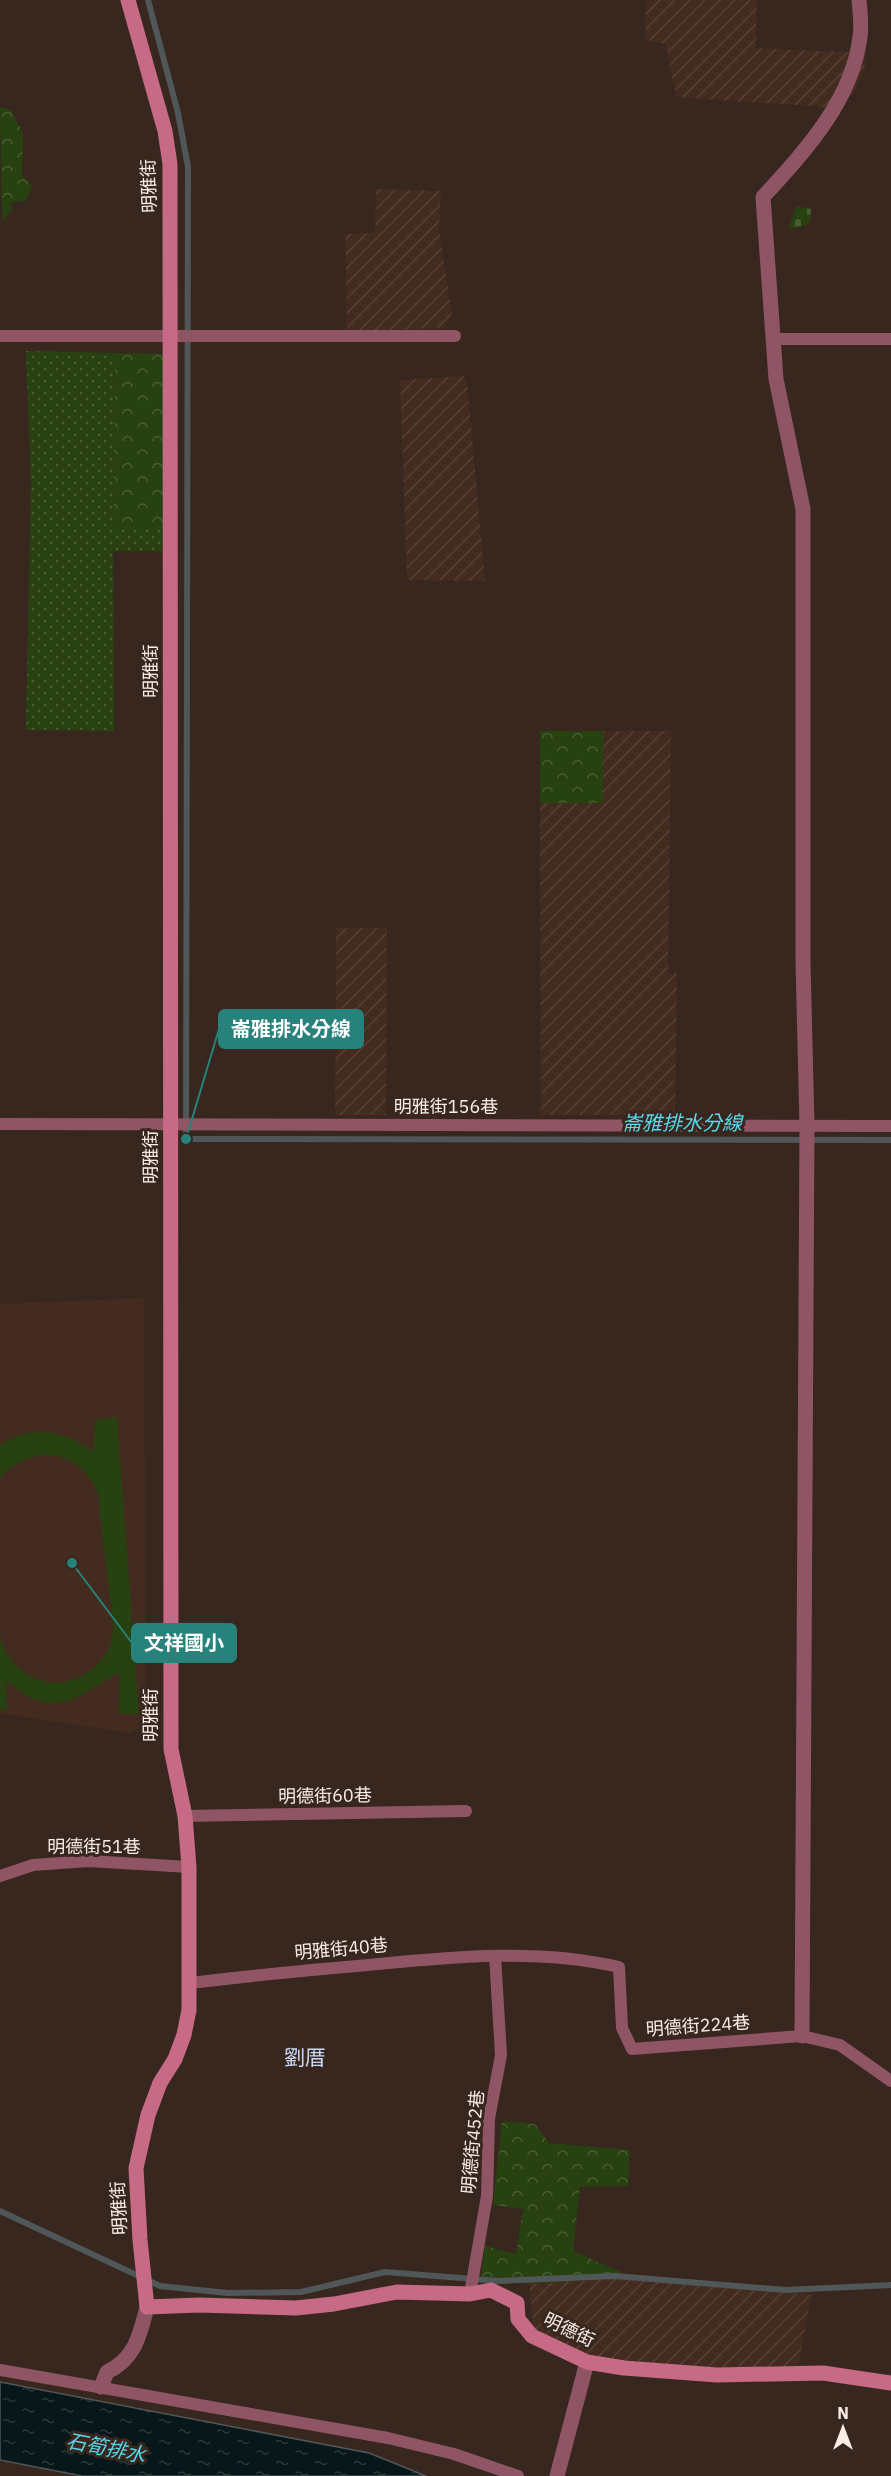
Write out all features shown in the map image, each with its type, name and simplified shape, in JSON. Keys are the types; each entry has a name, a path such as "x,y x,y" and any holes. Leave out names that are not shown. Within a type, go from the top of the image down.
{"street":[{"name":"明雅街","path":"128,0 165,131 170,164 171,1749 185,1816 189,1867 190,1983 189,2010 184,2035 175,2059 160,2083 148,2115 136,2168 147,2307"},
{"path":"802,2036 807,1126 803,962 803,509 776,379 764,197 801,155 845,92 860,37 859,0"},
{"name":"明德街","path":"147,2307 199,2305 296,2308 334,2304 397,2292 470,2294 491,2290 517,2303 518,2319 532,2336 587,2362 624,2368 717,2375 823,2373 891,2383"},
{"path":"101,2387 107,2372 122,2364 135,2348 147,2307"},
{"path":"557,2476 587,2362"}],"lane":[{"path":"0,336 455,336"},
{"path":"774,339 891,339"},
{"name":"明雅街156巷","path":"0,1124 891,1126"},
{"name":"明德街60巷","path":"185,1816 466,1811"},
{"name":"明德街51巷","path":"0,1876 33,1865 88,1861 189,1867"},
{"name":"明德街224巷","path":"495,1956 589,1960 619,1967 622,2028 632,2049 802,2036 840,2045 891,2081"},
{"name":"明雅街40巷","path":"190,1983 420,1960 495,1956"},
{"name":"明德街452巷","path":"470,2294 487,2196 489,2119 501,2055 495,1956"},
{"path":"0,2370 310,2423 421,2445 518,2476"}],"shaded area":[{"path":"646,0 757,0 756,48 866,53 864,70 855,89 839,108 676,97 666,44 645,40"},
{"path":"376,189 441,191 439,230 452,314 444,328 347,331 345,234 375,233"},
{"path":"463,376 467,381 485,581 407,580 400,380"},
{"path":"603,731 671,731 668,973 677,973 675,1115 541,1115 540,803 603,803"},
{"path":"336,928 387,928 386,1115 335,1115"},
{"path":"144,1298 146,1725 129,1733 0,1713 0,1304"},
{"path":"621,2278 812,2295 796,2376 596,2359 534,2334 529,2284"}],"green space":[{"path":"0,107 11,110 23,134 22,175 32,186 27,200 8,203 14,207 2,221"},
{"path":"797,206 811,209 810,221 807,225 788,229"},
{"path":"26,351 115,353 113,528 166,529 169,551 113,551 114,731 26,730 31,482"},
{"path":"115,353 168,354 166,529 113,529"},
{"path":"540,731 603,731 603,803 540,803"},
{"path":"117,1417 139,1714 119,1714 120,1672 88,1692 54,1703 42,1702 29,1697 6,1681 7,1710 0,1710 0,1638 11,1660 22,1671 44,1681 56,1683 79,1677 98,1663 106,1654 111,1643 113,1626 98,1493 89,1478 67,1459 40,1456 26,1459 0,1478 0,1445 24,1434 48,1432 71,1438 93,1452 95,1420"},
{"path":"502,2121 535,2124 549,2143 630,2150 628,2186 580,2187 573,2251 621,2272 621,2278 529,2284 481,2276 485,2246 516,2254 523,2209 493,2205"}],"water":[{"name":"石筍排水","path":"0,2382 369,2453 426,2476 82,2476 0,2460"}],"waterway":[{"path":"148,0 178,113 188,167 186,1139 891,1140"},
{"path":"0,2211 160,2286 228,2293 301,2292 385,2272 499,2281 615,2276 786,2290 891,2285"}],"place":[{"name":"崙雅排水分線","path":"186,1139"},
{"name":"文祥國小","path":"72,1563"}],"district":[{"name":"劉厝","path":"305,2058"}]}
